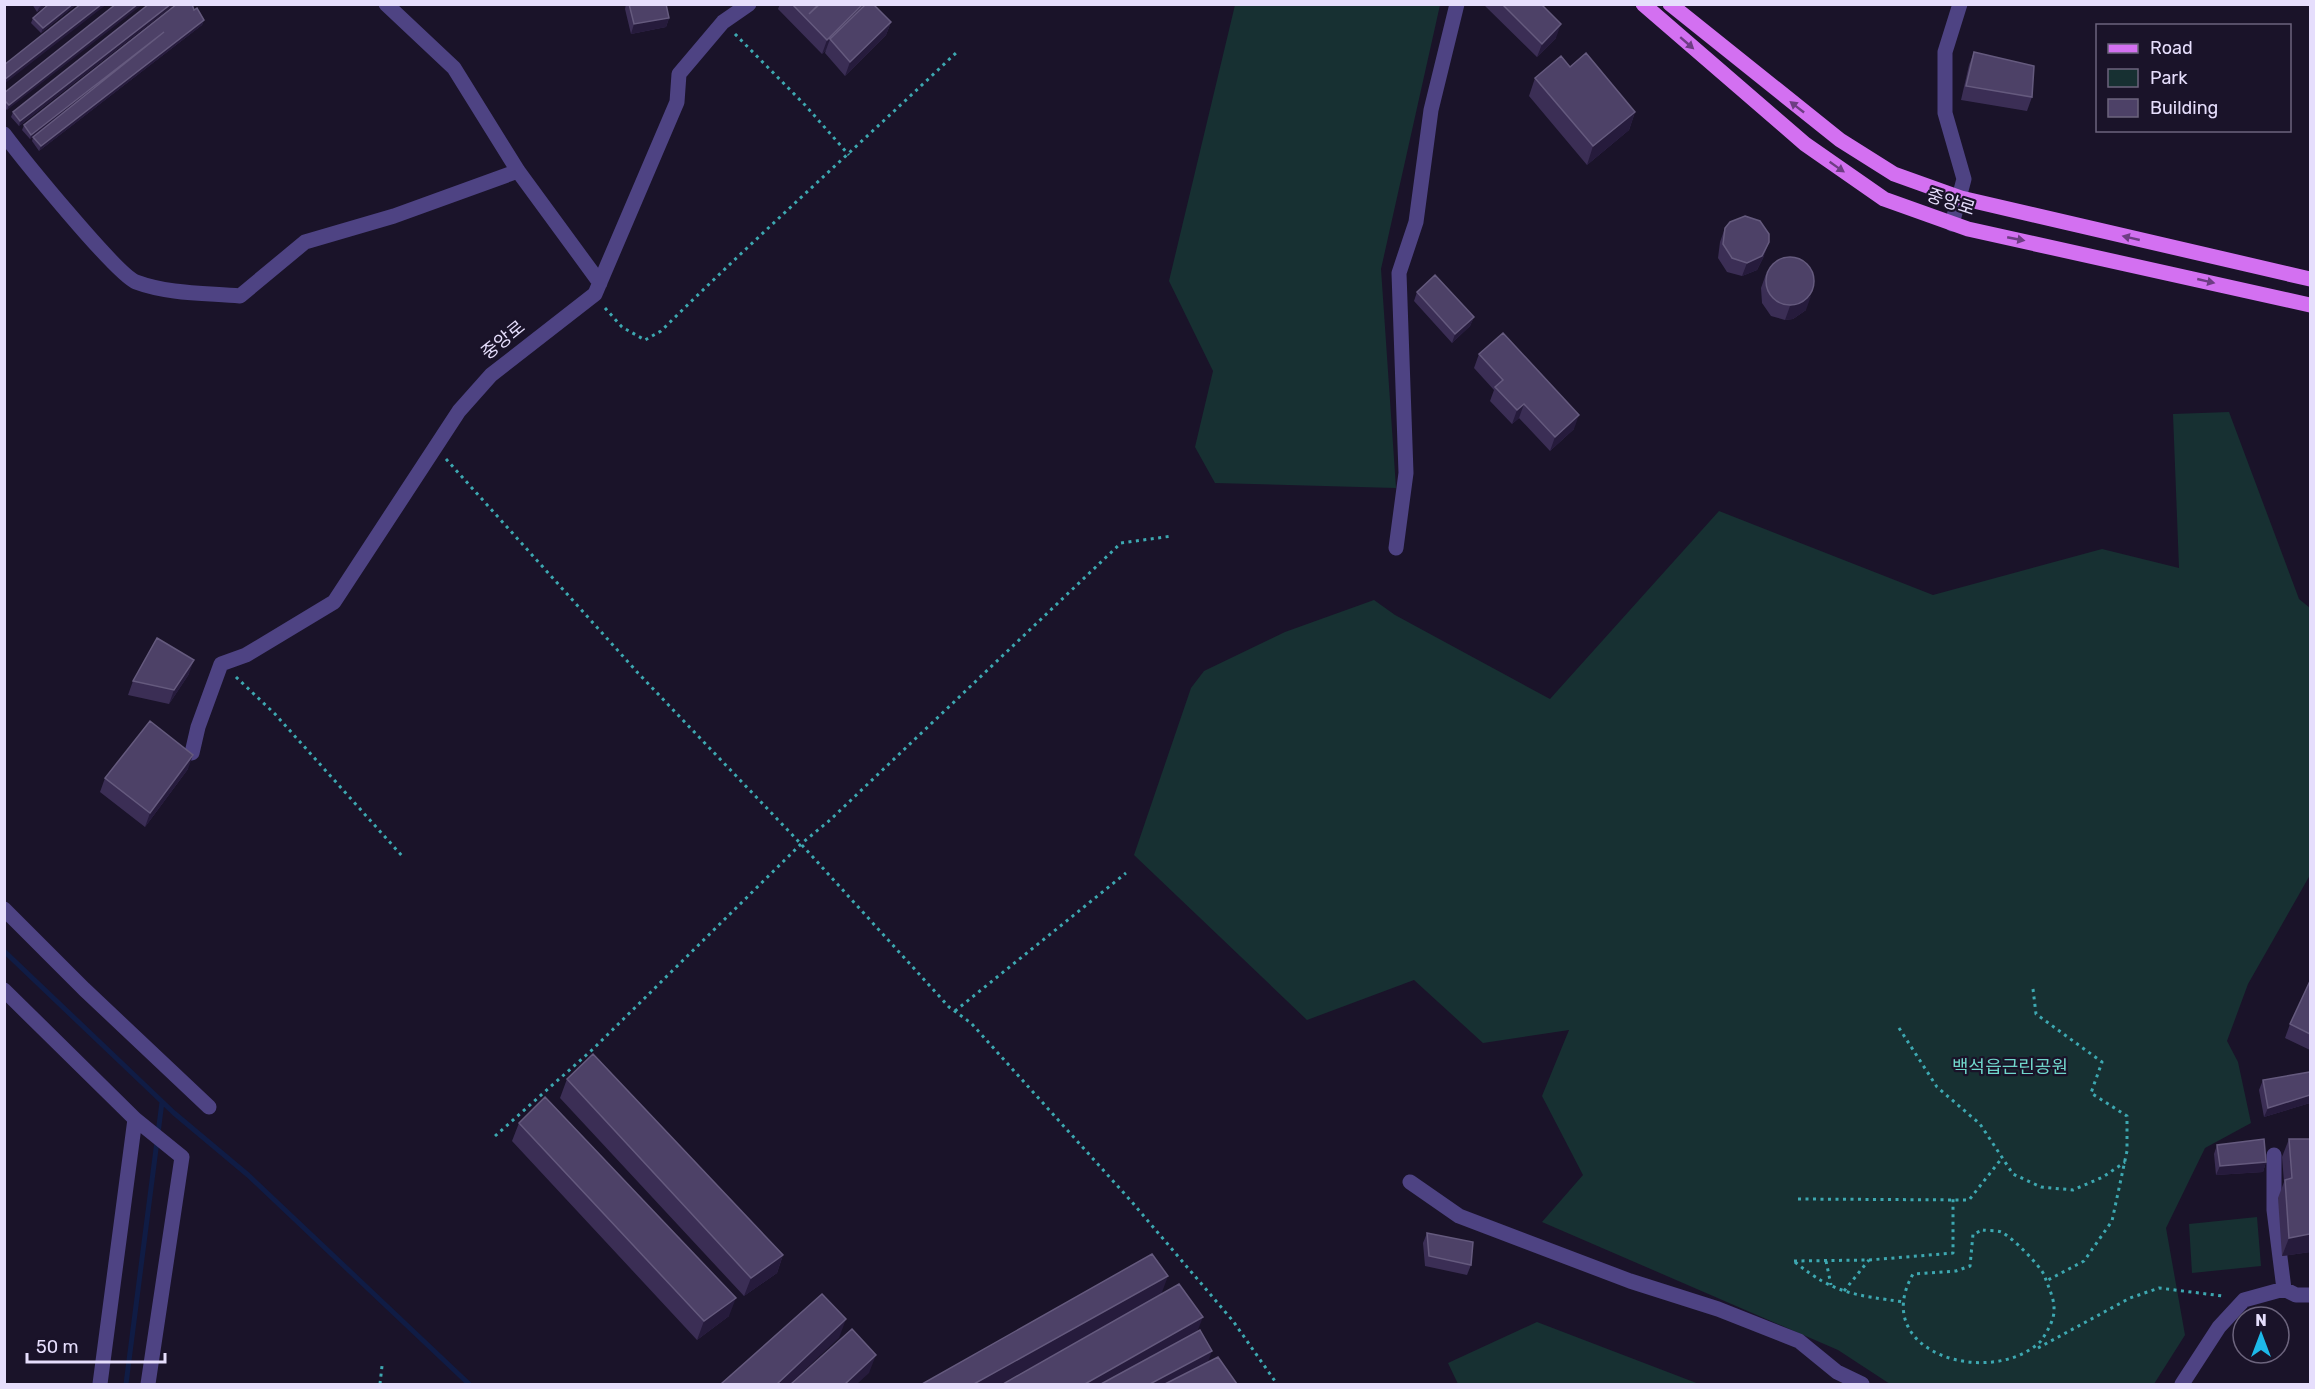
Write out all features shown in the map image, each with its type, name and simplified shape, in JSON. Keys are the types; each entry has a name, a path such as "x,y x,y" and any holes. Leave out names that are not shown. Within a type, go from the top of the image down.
{"main road":[{"name":"중앙로","path":"1643,4 1822,157 1884,199 1952,224 2310,305"},
{"name":"중앙로","path":"1676,7 1840,140 1894,174 1960,198 2310,279"}],"street":[{"path":"386,4 454,68 518,171 598,289"},
{"name":"중앙로","path":"221,663 246,655 334,602 459,411 491,375 598,289 677,102 679,74 723,22 749,4"},
{"path":"1396,548 1406,473 1399,273 1416,222 1431,110 1457,4"},
{"path":"1952,224 1964,179 1945,113 1945,52 1960,4"},
{"path":"1662,22 1676,7"},
{"path":"4,134 103,251 134,281 178,291 240,296 305,242 394,216 518,171"},
{"path":"192,753 198,726 221,663"},
{"path":"4,909 84,989 209,1107"},
{"path":"4,990 138,1121 182,1157 148,1384"},
{"path":"100,1384 138,1121"},
{"path":"2274,1155 2274,1210 2284,1289"},
{"path":"1410,1182 1459,1216 1630,1281 1718,1309 1799,1341 1837,1372 1862,1384"},
{"path":"2182,1384 2219,1327 2244,1300 2284,1289 2296,1295 2310,1295"}],"path":[{"path":"723,22 805,105 849,155"},
{"path":"598,289 622,327 645,340 661,331 739,254 849,155 958,51"},
{"path":"435,447 638,673 801,844 955,1011 971,1023 1131,1201 1233,1321 1277,1384"},
{"path":"495,1136 592,1049 801,844 830,820 1121,543 1172,536"},
{"path":"221,663 275,714 403,857"},
{"path":"955,1011 1126,873"},
{"path":"2033,989 2036,1014 2102,1062 2091,1094 2127,1116 2125,1162 2112,1221 2084,1261 2046,1281"},
{"path":"1899,1028 1937,1087 1980,1124 2013,1174 2041,1187 2073,1190 2103,1177 2125,1162"},
{"path":"1798,1199 1953,1198 1968,1200 2002,1158"},
{"path":"1904,1302 1856,1296 1820,1282 1794,1261 1869,1260 1953,1253 1953,1198"},
{"path":"1924,1352 1904,1324 1904,1288 1913,1274 1956,1271 1970,1266 1973,1234 1983,1230 2002,1232 2043,1269 2055,1308 2049,1329 2036,1349 2130,1298 2158,1288 2223,1296"},
{"path":"1844,1291 1869,1260"},
{"path":"1826,1261 1831,1286"},
{"path":"380,1384 382,1366"}],"green space":[{"path":"1235,5 1440,5 1381,269 1396,488 1215,483 1195,447 1213,371 1169,281"},
{"name":"백석읍근린공원","path":"2229,412 2299,599 2310,608 2310,875 2248,984 2227,1041 2238,1062 2251,1123 2205,1148 2166,1228 2185,1335 2154,1384 1890,1384 1838,1350 1542,1222 1583,1175 1542,1096 1569,1030 1483,1043 1414,980 1307,1020 1134,855 1191,688 1204,671 1285,632 1374,600 1395,615 1550,699 1719,511 1933,595 2102,549 2179,568 2173,414"},
{"path":"2257,1217 2261,1266 2192,1273 2189,1224"},
{"path":"1537,1322 1699,1384 1458,1384 1448,1363"}],"building":[{"path":"49,4 73,4 43,28 33,18"},
{"path":"81,4 102,4 4,80 4,65"},
{"path":"116,4 138,4 9,105 4,100 4,93"},
{"path":"149,4 171,4 20,121 13,112"},
{"path":"177,4 192,4 194,10 197,8 204,20 41,146 33,137 164,32 31,135 24,125"},
{"path":"629,4 666,4 669,18 634,24"},
{"path":"792,4 819,4 809,14 820,4 863,4 827,40"},
{"path":"866,4 873,4 891,22 850,62 830,39"},
{"path":"1502,4 1541,4 1561,24 1542,44"},
{"path":"1974,52 2034,66 2032,97 1966,86"},
{"path":"1586,53 1635,112 1593,146 1535,78 1561,56 1570,67"},
{"path":"1745,216 1760,221 1769,234 1769,242 1762,256 1747,263 1732,258 1723,244 1725,228 1730,222"},
{"path":"1785,257 1795,257 1810,267 1814,281 1810,295 1804,301 1795,305 1785,305 1770,295 1766,286 1766,276 1776,261"},
{"path":"1435,275 1474,317 1455,334 1417,292"},
{"path":"1503,333 1579,415 1555,437 1524,404 1517,410 1495,387 1503,380 1479,354"},
{"path":"157,638 194,660 174,690 133,681"},
{"path":"150,721 193,755 150,813 105,778"},
{"path":"2310,981 2310,1034 2290,1024"},
{"path":"593,1054 783,1255 751,1278 567,1079"},
{"path":"2310,1072 2310,1095 2268,1108 2263,1080"},
{"path":"545,1097 736,1298 704,1321 519,1123"},
{"path":"2264,1139 2266,1162 2220,1166 2217,1145"},
{"path":"2289,1139 2310,1139 2310,1234 2289,1238 2285,1180 2292,1178"},
{"path":"1427,1233 1473,1242 1471,1265 1429,1256"},
{"path":"1152,1254 1168,1276 974,1384 922,1384"},
{"path":"1179,1284 1203,1317 1085,1384 1003,1384"},
{"path":"822,1294 846,1319 777,1384 721,1384"},
{"path":"852,1329 876,1355 845,1384 791,1384"},
{"path":"1200,1330 1212,1351 1150,1384 1101,1384"},
{"path":"1218,1357 1237,1384 1165,1384"}],"waterway":[{"path":"4,951 174,1113 248,1175 469,1384"},
{"path":"126,1384 162,1102"}]}
